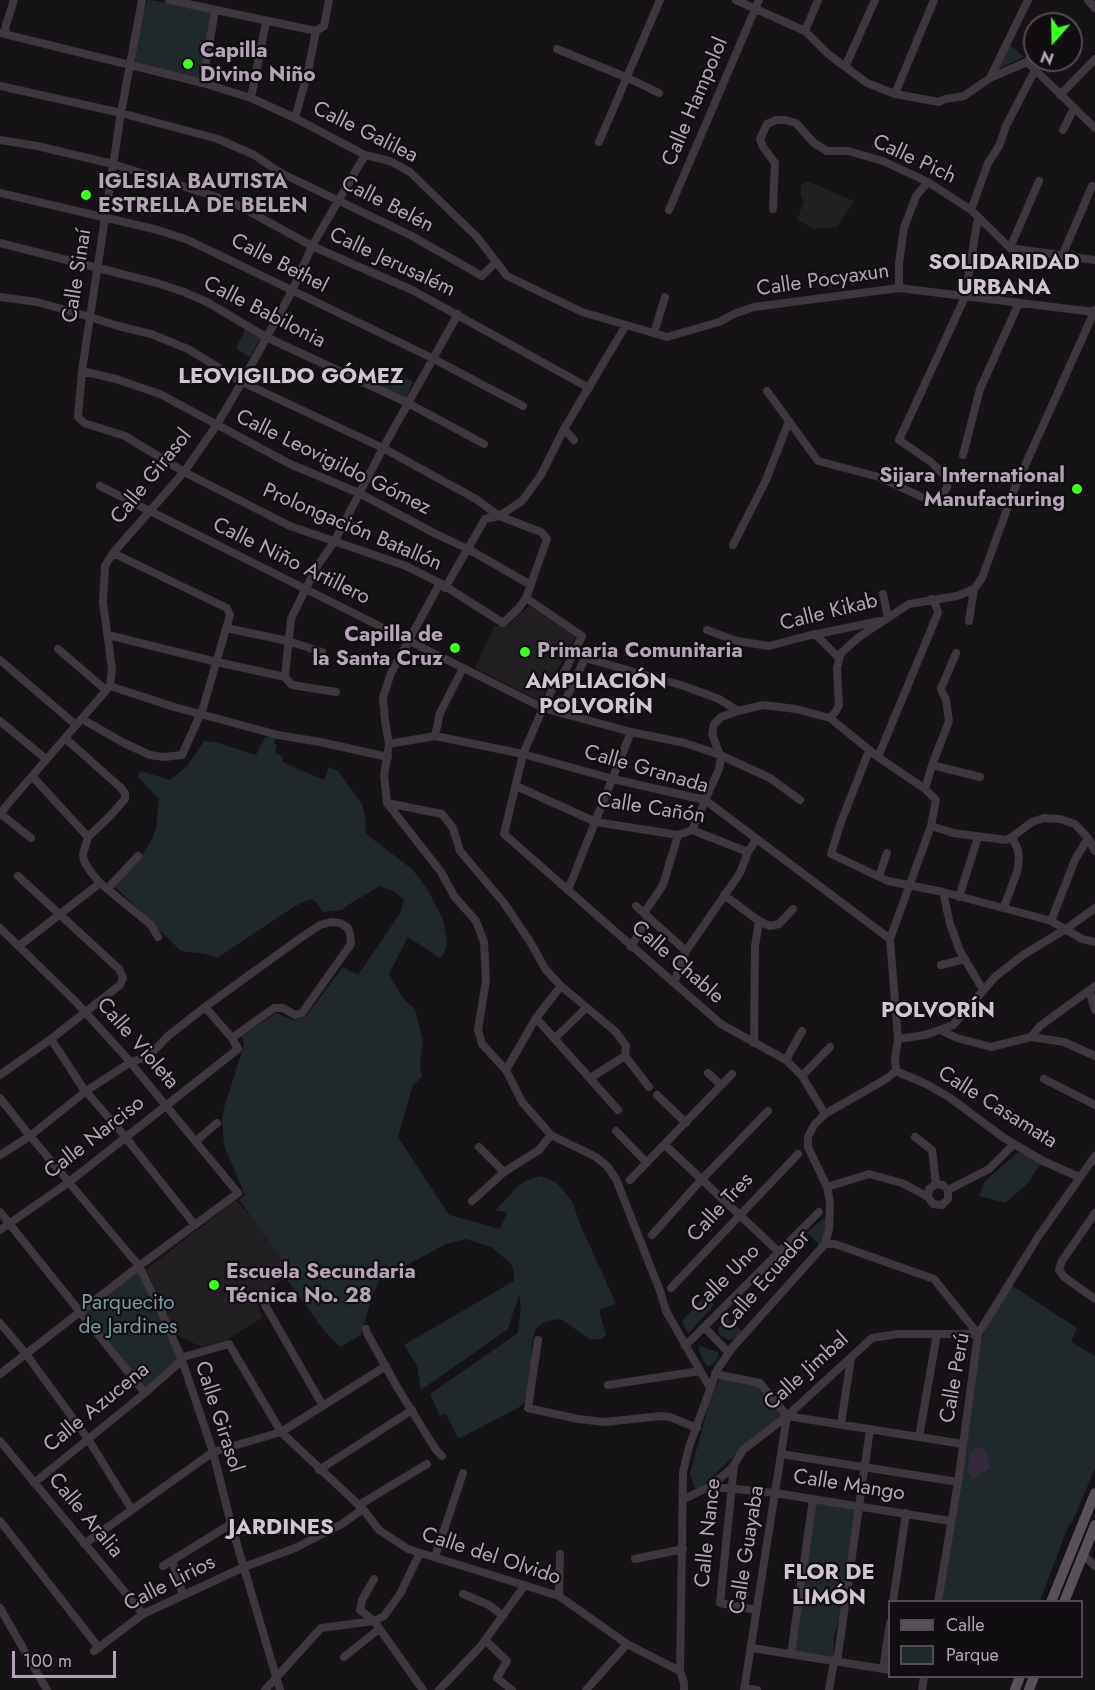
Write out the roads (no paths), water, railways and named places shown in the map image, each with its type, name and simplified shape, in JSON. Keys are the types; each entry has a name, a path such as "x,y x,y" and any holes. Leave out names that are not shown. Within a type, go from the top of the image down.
{"main road":[{"path":"1064,1600 1094,1496"},
{"path":"1052,1600 1073,1565 1083,1555 1095,1525"}],"street":[{"path":"3,33 14,0"},
{"name":"Calle Sinaí","path":"78,417 82,371 113,164 142,0"},
{"path":"169,0 316,31 324,26 329,0"},
{"path":"599,142 660,0"},
{"path":"736,0 758,4 806,31 828,54 845,67 867,82 895,94 939,102 964,96 990,78 1023,64"},
{"path":"806,31 818,0"},
{"path":"845,67 875,0"},
{"path":"895,94 934,0"},
{"path":"990,78 1028,0"},
{"path":"1088,0 1095,8"},
{"name":"Calle Hampolol","path":"669,210 758,4"},
{"path":"206,64 215,10"},
{"path":"251,98 266,22"},
{"path":"295,118 308,72 316,31"},
{"name":"Calle Galilea","path":"3,33 131,64 251,98 365,154 390,161 410,172 477,237 507,276 582,312 668,337"},
{"path":"557,49 659,93"},
{"path":"1060,95 1095,59"},
{"path":"971,210 988,163 999,147 1006,126 1034,72"},
{"path":"1037,72 1095,128"},
{"name":"Calle Belén","path":"0,86 121,113 218,139 410,235 482,276 496,262"},
{"path":"1063,130 1074,108"},
{"name":"Calle Pich","path":"773,209 775,163 760,139 767,124 776,120 786,120 796,123 814,143 827,151 848,151 883,161 928,182 971,210 1010,248"},
{"name":"Calle Jerusalém","path":"0,140 113,164 232,202 312,246 412,290 589,388"},
{"name":"Calle Girasol","path":"108,688 112,669 104,603 105,566 113,553 184,471 216,426 292,291 312,246 365,154"},
{"path":"1039,181 1010,248 1095,260"},
{"path":"899,288 899,263 904,228 916,196 928,182"},
{"path":"1062,256 1092,186"},
{"name":"Calle Bethel","path":"0,193 158,230 188,240 432,358 522,406"},
{"path":"767,391 818,461 879,477 928,500 940,498 947,488 947,478 931,462 899,440 965,297 978,217"},
{"name":"Calle Babilonia","path":"0,243 184,292 207,302 266,337 408,403 484,444"},
{"name":"Calle Pocyaxun","path":"668,337 719,322 754,307 899,288 1095,311"},
{"path":"0,297 37,302 151,334 188,349 242,382 383,448 476,499 499,516 541,532 547,539 526,598 582,636 543,708 523,754 516,786"},
{"path":"654,333 665,297"},
{"path":"963,455 980,389 1019,303"},
{"path":"969,621 974,589 982,578 1014,490 1095,311"},
{"path":"285,677 291,619 458,314"},
{"path":"626,325 564,429 541,475 522,501 499,516 485,519 468,549 415,627 391,673 383,697 389,744 384,776 387,803 441,872 454,896 476,921 484,942 486,980 478,1030 482,1044 506,1070 522,1102 552,1135 596,1157 607,1166 616,1179 666,1311 710,1388"},
{"name":"Calle Leovigildo Gómez","path":"82,371 116,379 160,394 290,464 359,493 468,549 531,585"},
{"name":"Prolongación Batallón","path":"78,417 84,423 126,436 184,471 290,526 406,566 503,622 518,609 526,598"},
{"path":"733,545 766,480 789,421"},
{"path":"564,429 574,440"},
{"path":"541,475 548,481"},
{"name":"Calle Niño Artillero","path":"100,486 543,708 631,732 685,743 720,755 770,778 800,800"},
{"path":"0,660 79,722 150,755 164,757 182,755 201,713 230,615 227,608 113,553"},
{"name":"Calle Kikab","path":"708,630 738,641 769,646 886,620 909,604 957,596 974,589"},
{"path":"830,718 839,705 839,658 841,653 859,637 886,620 883,594"},
{"path":"878,757 938,613 931,599"},
{"path":"226,628 288,641 322,652"},
{"path":"108,634 285,677 292,685 336,692"},
{"path":"815,634 839,658"},
{"path":"58,649 108,688 278,735 388,758"},
{"path":"925,789 949,720 946,700 941,689 956,653"},
{"path":"560,712 585,658 684,686 719,699 738,711"},
{"path":"435,736 440,713 463,668"},
{"path":"31,838 0,815 108,688"},
{"path":"692,830 719,769 720,755 712,735 714,724 721,717 763,705 830,718 869,751 925,789 936,800 931,826 890,939 898,1039 896,1071"},
{"path":"0,721 46,759"},
{"path":"568,890 631,732"},
{"name":"Calle Granada","path":"389,744 435,736 523,754 705,801 890,939"},
{"path":"65,738 125,793 125,799 88,837 84,861 100,883 151,925 158,937"},
{"path":"869,751 844,813 831,854 888,881 1004,907 1051,921 1082,939 1095,942"},
{"path":"932,765 980,777"},
{"path":"32,776 88,837"},
{"name":"Calle Cañón","path":"516,786 597,822 678,835 692,830 748,852"},
{"name":"Calle Chable","path":"516,786 504,834 721,1024 786,1060 802,1076 825,1114"},
{"path":"387,803 442,814 453,828 460,851 504,903 546,970 561,986 616,1032 626,1046 625,1056 649,1087"},
{"path":"931,826 953,833 1006,840 1032,822 1044,818 1060,819 1075,824 1088,838 1095,851"},
{"path":"631,947 663,885 678,835"},
{"path":"959,897 978,837"},
{"path":"1004,907 1019,859 1018,849 1012,837"},
{"path":"1051,921 1075,860 1088,838"},
{"path":"674,983 686,951 740,873 748,852 756,840"},
{"path":"879,876 887,853"},
{"path":"108,888 138,856"},
{"path":"0,1075 51,1039 120,985 123,978 119,969 18,876"},
{"path":"19,946 100,883"},
{"path":"943,892 950,924 965,959 983,990"},
{"path":"724,895 759,921 770,926 779,924 793,909"},
{"path":"636,906 686,951"},
{"path":"898,1039 925,1035 959,1020 995,977 1023,955 1095,908"},
{"path":"754,1043 755,945 759,921"},
{"path":"0,1155 30,1136 86,1091 131,1062 149,1056 168,1036 205,1006 306,934 331,922 340,923 348,928 351,944 302,1013 295,1015 283,1008 274,1008 232,1038 205,1006"},
{"name":"Calle Violeta","path":"0,928 85,1011 131,1062 238,1193 195,1225"},
{"path":"941,965 965,959"},
{"path":"506,1070 536,1018 561,986"},
{"path":"1030,1037 1040,1026 1092,988 1095,1010"},
{"path":"555,1038 586,1008"},
{"path":"536,1018 618,1110"},
{"path":"786,1060 802,1030"},
{"path":"940,1030 957,1038 991,1047 1030,1037 1064,1042 1095,1056"},
{"name":"Calle Narciso","path":"0,1230 127,1138 166,1104 238,1049 232,1038"},
{"path":"0,1374 195,1225 127,1138 86,1091 51,1039"},
{"path":"802,1076 830,1047"},
{"path":"590,1078 625,1056"},
{"name":"Calle Ecuador","path":"684,1690 680,1671 683,1472 710,1388 715,1374 729,1353 825,1244 830,1229 830,1202 827,1187 808,1147 808,1137 814,1125 825,1114 896,1071"},
{"name":"Calle Casamata","path":"896,1071 927,1084 1014,1144 1043,1161 1079,1177"},
{"path":"708,1073 721,1085"},
{"path":"630,1180 732,1074"},
{"path":"1044,1079 1095,1105"},
{"path":"657,1095 686,1123"},
{"name":"Calle Girasol","path":"0,1098 140,1266 181,1359 213,1452 231,1524 280,1690"},
{"path":"652,1235 768,1111"},
{"path":"196,1141 217,1123"},
{"path":"616,1131 647,1163"},
{"path":"472,1200 504,1172 538,1150 552,1135"},
{"path":"915,1137 932,1150 936,1184"},
{"path":"948,1190 989,1169 1014,1144"},
{"path":"665,1145 779,1252"},
{"path":"479,1148 504,1172"},
{"name":"Calle Tres","path":"671,1288 798,1154"},
{"name":"Calle Perú","path":"938,1600 978,1334 1008,1283 1095,1156"},
{"path":"827,1187 869,1174 902,1183 928,1197 933,1204 942,1205 948,1199 948,1190 943,1185 936,1184 929,1189 928,1197"},
{"path":"0,1212 145,1393"},
{"name":"Calle Uno","path":"685,1346 819,1212"},
{"path":"1095,1213 1091,1226 1062,1261 1059,1270 1064,1277 1095,1299"},
{"path":"825,1244 845,1247 934,1279 978,1334"},
{"path":"265,1305 323,1406"},
{"path":"0,1323 26,1354 88,1439 132,1509"},
{"path":"704,1327 729,1353"},
{"path":"366,1329 412,1410 442,1456"},
{"name":"Calle Jimbal","path":"684,1499 706,1488 734,1465 743,1450 787,1416 872,1338 898,1334 978,1334"},
{"path":"920,1437 937,1334"},
{"path":"538,1340 528,1408 578,1419 605,1422 670,1417 697,1428"},
{"name":"Calle Azucena","path":"34,1483 145,1393 181,1359 229,1344"},
{"name":"Calle del Olvido","path":"229,1344 281,1432 361,1507 379,1530 408,1549 559,1596 627,1644 680,1671"},
{"path":"840,1424 851,1358"},
{"path":"84,1544 213,1452 281,1432 386,1366"},
{"path":"608,1385 700,1371"},
{"path":"715,1374 760,1383 787,1416 963,1444"},
{"path":"319,1470 412,1410"},
{"name":"Calle Guayaba","path":"744,1689 787,1416"},
{"path":"829,1690 870,1429"},
{"name":"Calle Aralia","path":"1,1445 142,1614"},
{"path":"782,1454 957,1482"},
{"name":"Calle Lirios","path":"0,1521 97,1650 142,1614 244,1567 296,1548 342,1524 361,1507 427,1464"},
{"name":"Calle Nance","path":"734,1465 720,1603 756,1610"},
{"path":"435,1557 463,1473"},
{"name":"Calle Mango","path":"706,1488 775,1492 950,1521"},
{"path":"790,1654 813,1499"},
{"path":"893,1600 906,1513"},
{"path":"163,1566 231,1524"},
{"path":"635,1559 683,1550"},
{"path":"265,1690 321,1628 374,1621 384,1616 400,1594 420,1553"},
{"path":"559,1596 560,1554"},
{"path":"1083,1555 1095,1566"},
{"path":"172,1561 183,1595"},
{"path":"374,1579 362,1600 360,1610 374,1621 423,1690"},
{"path":"439,1690 485,1640 525,1584"},
{"path":"463,1594 489,1605 503,1616"},
{"path":"0,1608 46,1690"},
{"path":"344,1657 379,1629"},
{"path":"485,1640 507,1661 497,1678 512,1690"},
{"path":"586,1690 627,1644"},
{"path":"752,1648 886,1670 888,1646"},
{"path":"744,1689 757,1690"}],"place":[{"name":"Capilla Divino Niño","path":"188,64"},
{"name":"IGLESIA BAUTISTA ESTRELLA DE BELEN","path":"86,195"},
{"name":"Sijara International Manufacturing","path":"1077,489"},
{"name":"Capilla de la Santa Cruz","path":"455,648"},
{"name":"Primaria Comunitaria","path":"525,652"},
{"name":"Escuela Secundaria Técnica No. 28","path":"214,1285"}],"district":[{"name":"SOLIDARIDAD URBANA","path":"1004,276"},
{"name":"LEOVIGILDO GÓMEZ","path":"291,378"},
{"name":"AMPLIACIÓN POLVORÍN","path":"596,696"},
{"name":"POLVORÍN","path":"938,1012"},
{"name":"JARDINES","path":"281,1529"},
{"name":"FLOR DE LIMÓN","path":"829,1586"}],"park label":[{"name":"Parquecito de Jardines","path":"128,1316"}]}
